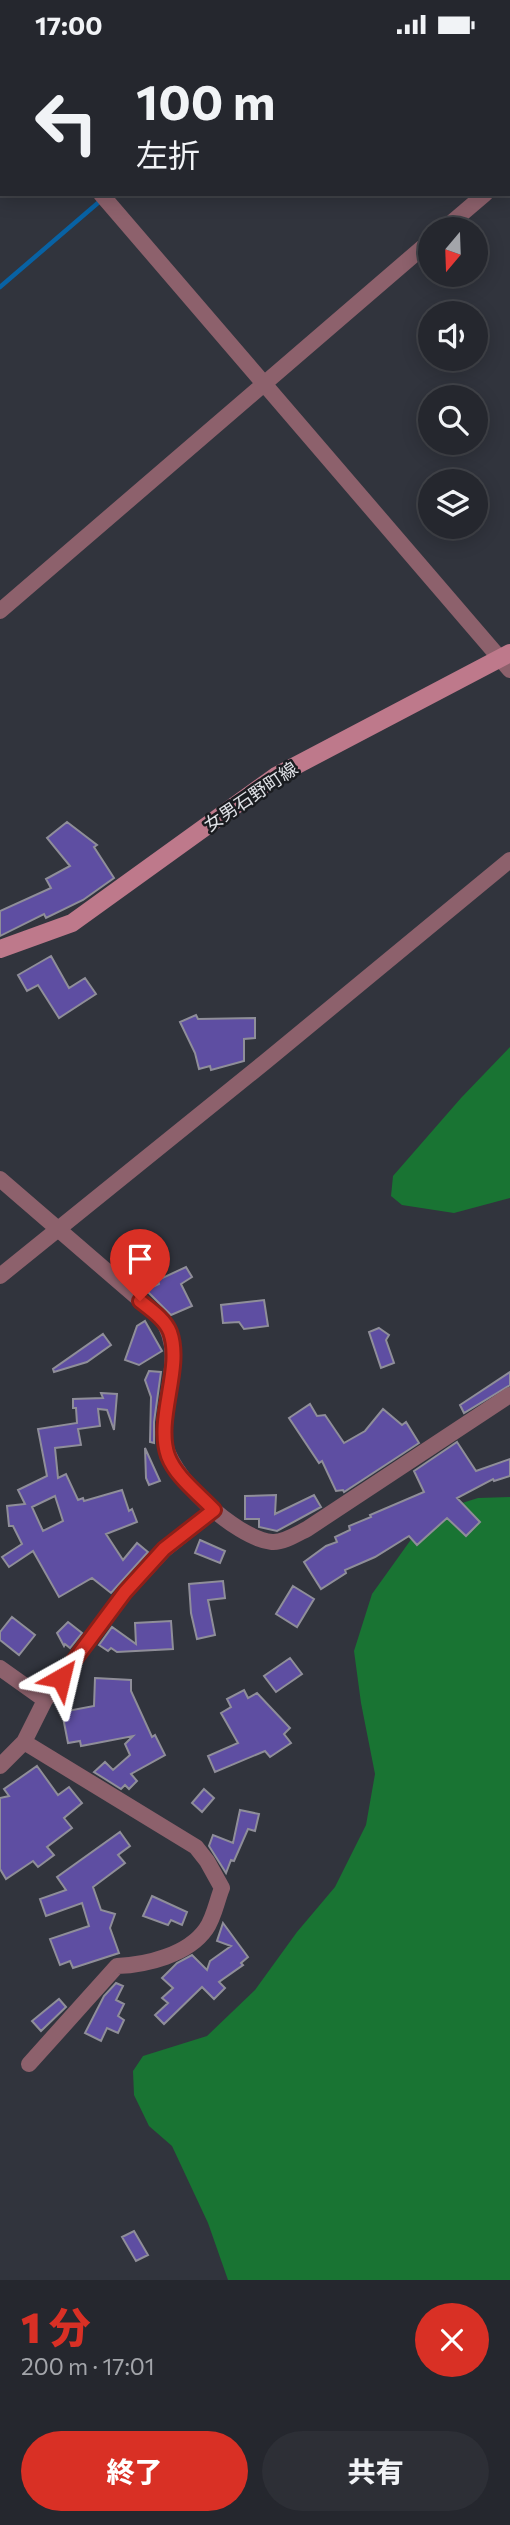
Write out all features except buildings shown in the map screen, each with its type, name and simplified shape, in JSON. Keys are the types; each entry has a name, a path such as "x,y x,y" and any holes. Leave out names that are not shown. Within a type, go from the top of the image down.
{"main road":[{"name":"女男石野町線","path":"0,949 72,923 276,776 506,661"}],"street":[{"path":"103,196 506,661"},
{"path":"458,217 483,196"},
{"path":"0,611 418,251"},
{"path":"0,1276 510,860"},
{"path":"0,1179 161,1318 170,1331 173,1349 164,1438 169,1457 176,1470 214,1510 242,1531 272,1542 284,1540 307,1529 510,1395"},
{"path":"0,1766 24,1742 45,1700 125,1592 164,1549 214,1510"},
{"path":"0,1668 45,1700"},
{"path":"24,1742 196,1847 222,1888 207,1928 188,1947 139,1965 117,1966 29,2064"}],"green space":[{"path":"510,1047 510,1198 454,1213 402,1205 391,1196 393,1176"},
{"path":"510,1497 510,2280 228,2280 208,2223 172,2146 149,2126 134,2095 133,2071 143,2056 207,2036 255,1990 297,1932 335,1887 366,1825 375,1774 354,1651 372,1594 430,1513 478,1498"}],"waterway":[{"path":"0,287 99,202"}],"route":[{"path":"61,1678 125,1592 164,1549 214,1510 176,1470 169,1457 164,1438 173,1349 170,1331 161,1318 140,1301"}]}
